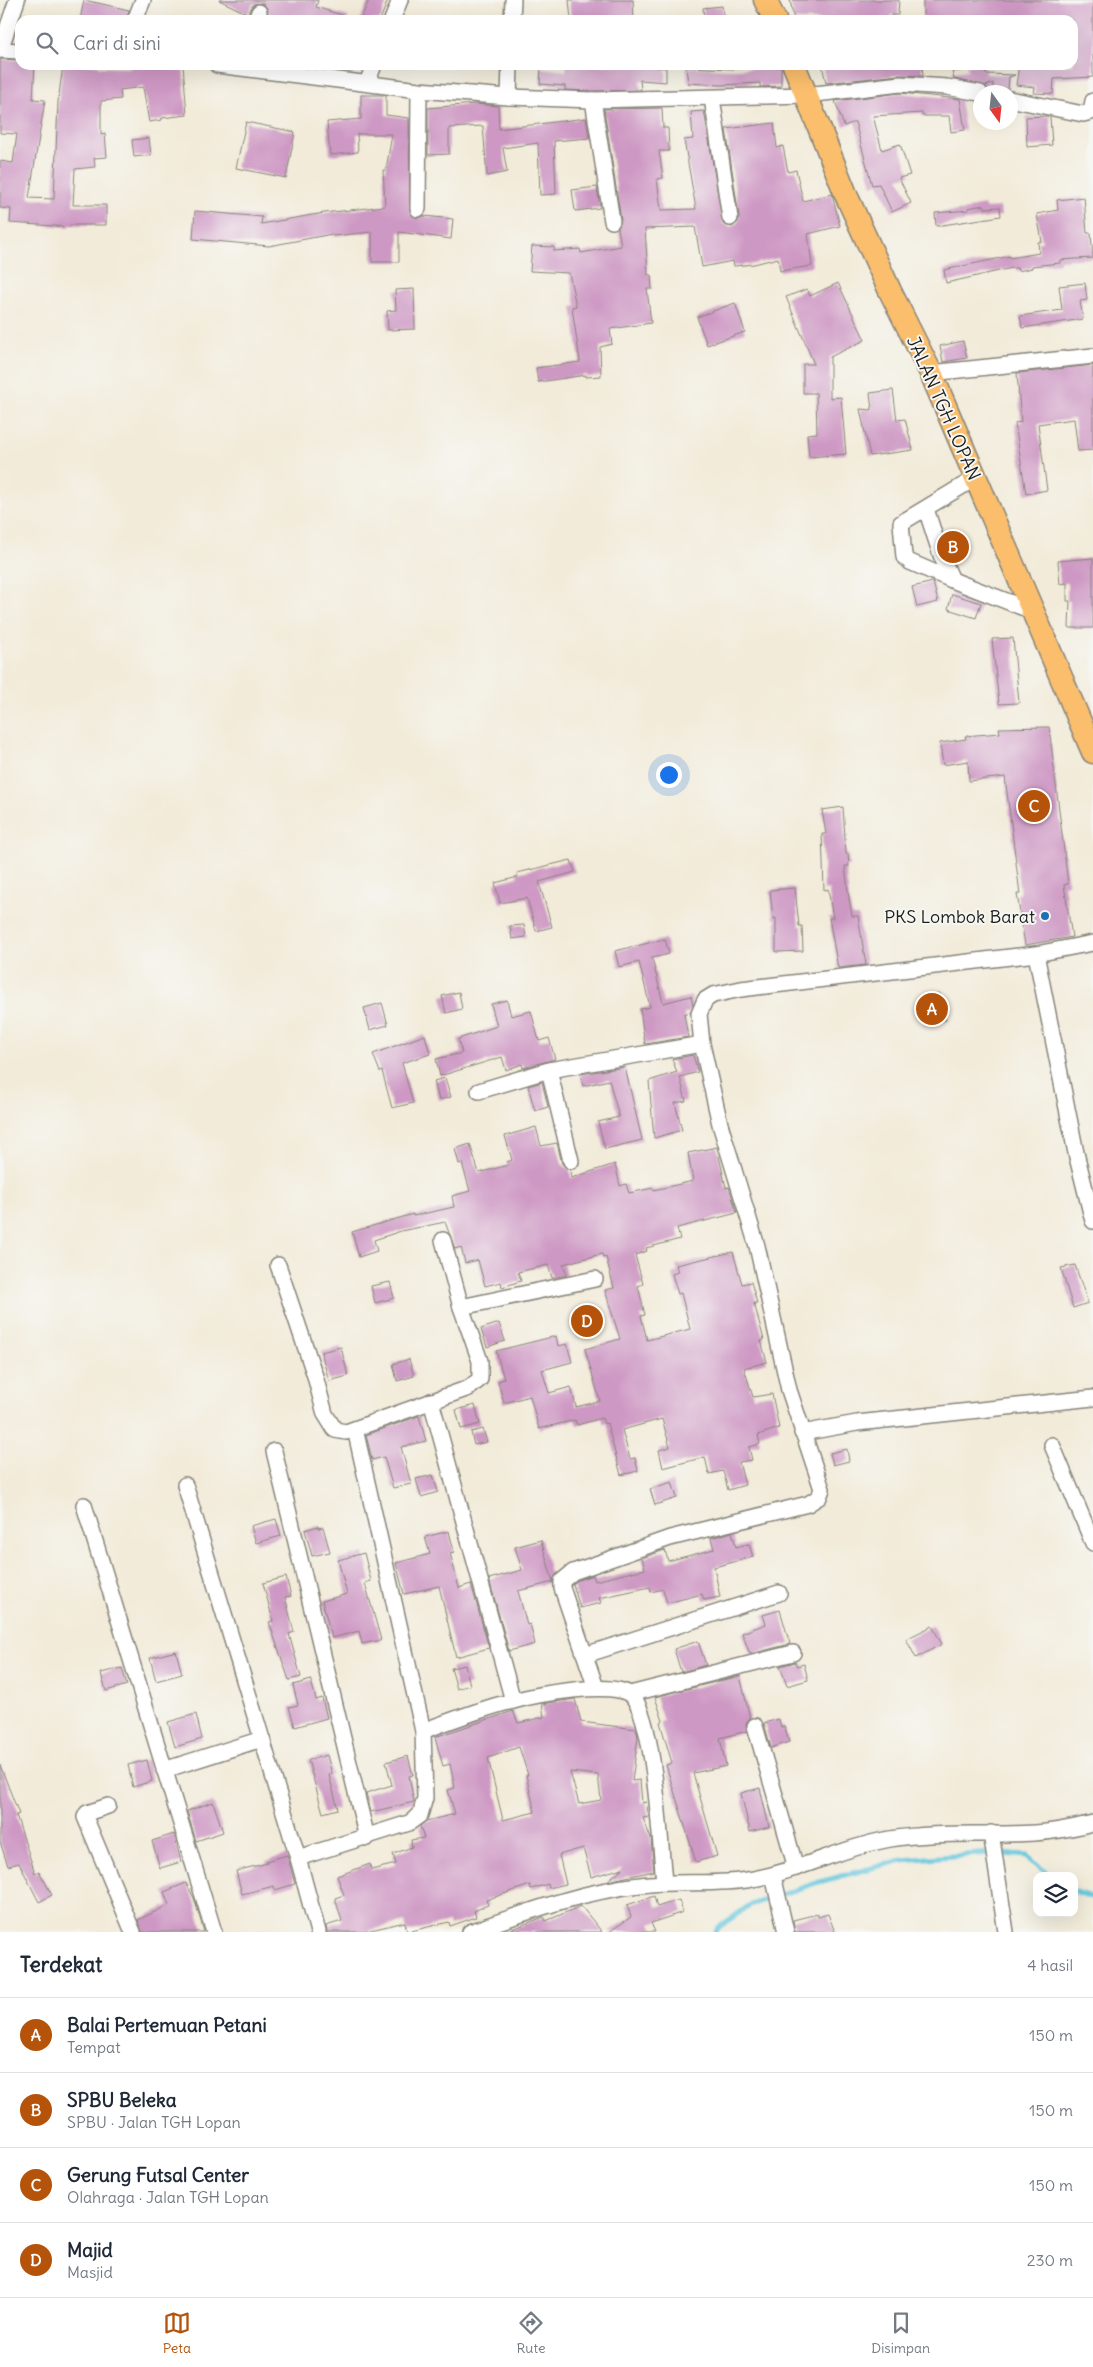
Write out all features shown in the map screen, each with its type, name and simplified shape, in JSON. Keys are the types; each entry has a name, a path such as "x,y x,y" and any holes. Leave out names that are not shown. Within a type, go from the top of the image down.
{"highway":[{"path":"765,0 772,15"},
{"name":"JALAN TGH LOPAN","path":"796,70 847,197 890,291 931,373 974,479 1093,752"}],"street":[{"path":"15,51 0,50 17,0"},
{"path":"137,15 143,0"},
{"path":"394,15 400,0"},
{"path":"512,15 513,0"},
{"path":"270,70 419,90 509,97 593,100 807,95 900,84 947,87 973,92"},
{"path":"367,83 372,70"},
{"path":"509,97 510,70"},
{"path":"418,209 419,90"},
{"path":"712,98 730,218"},
{"path":"593,100 612,221"},
{"path":"1018,101 1083,114 1091,112 1093,101"},
{"path":"931,373 1093,356"},
{"path":"974,479 901,523 904,556 907,560 952,580 1032,611"},
{"path":"926,509 941,555 952,580"},
{"path":"596,1688 562,1588 562,1583 566,1577 583,1568 670,1538 813,1502 821,1494 822,1485 802,1433 780,1357 756,1246 720,1124 702,1044 699,1022 700,1009 708,998 720,993 768,985 1036,954 1093,943"},
{"path":"1036,954 1076,1153 1093,1221"},
{"path":"479,1091 549,1070 702,1044"},
{"path":"549,1070 571,1161"},
{"path":"278,1265 328,1421 339,1432 354,1429 475,1385 481,1374 480,1361 461,1307 443,1240"},
{"path":"461,1307 595,1279"},
{"path":"802,1433 857,1422 1093,1398"},
{"path":"431,1401 513,1701"},
{"path":"298,1858 367,1838 409,1823 420,1815 424,1808 423,1731 354,1429"},
{"path":"1052,1445 1093,1543"},
{"path":"274,1451 367,1838"},
{"path":"185,1485 298,1858 318,1932"},
{"path":"84,1505 214,1932"},
{"path":"585,1655 779,1593"},
{"path":"423,1731 513,1701 596,1688 616,1689 630,1694 793,1653"},
{"path":"630,1694 643,1715 649,1742 664,1882"},
{"path":"755,1726 796,1868"},
{"path":"164,1770 262,1739"},
{"path":"108,1806 87,1812 85,1817 133,1932"},
{"path":"470,1932 523,1913 597,1892 664,1882 773,1880 796,1868 870,1843 890,1839 942,1833 991,1838 1093,1823"},
{"path":"991,1838 1006,1932"},
{"path":"773,1880 786,1932"}],"building":[{"path":"84,0 129,10 128,15 81,15"},
{"path":"219,0 318,0 316,7 342,15 267,15 268,10 263,3 253,4 248,14"},
{"path":"369,0 388,0 382,15 362,15"},
{"path":"569,0 633,0 634,15 570,15"},
{"path":"790,0 899,0 898,15 793,15"},
{"path":"923,0 1093,0 1093,77 1054,79 1053,94 1034,93 1035,87 1016,85 1018,70 1078,70 1078,15 923,15"},
{"path":"722,6 723,15 704,15 703,8"},
{"path":"0,59 15,60 15,70 35,70 33,99 45,100 29,198 54,199 58,102 62,70 183,70 187,115 162,118 162,120 149,122 143,87 120,90 121,99 101,101 101,135 105,134 107,157 94,158 95,167 75,169 73,205 106,205 106,225 70,225 70,227 10,223 11,209 0,208 0,161 13,163 17,134 0,133"},
{"path":"541,70 666,70 666,82 640,80 641,90 593,91 565,90 565,86 540,84"},
{"path":"686,70 781,70 781,86 760,87 760,83 721,85 688,83"},
{"path":"823,70 922,70 923,76 899,75 826,83"},
{"path":"968,70 985,70 986,74 1015,75 1009,77 1008,85 993,85 993,83 981,85 954,79 952,72"},
{"path":"900,93 960,99 965,130 951,132 949,116 922,116 922,113 873,116 882,150 900,144 910,175 899,178 911,203 892,212 879,184 872,185 855,122 844,126 835,101"},
{"path":"361,95 386,95 386,115 409,118 410,213 417,218 424,216 453,219 451,239 399,232 399,262 372,262 372,232 333,236 332,234 269,246 193,239 195,211 262,217 261,224 324,213 385,206 383,170 386,170 392,134 357,134 358,152 330,155 327,122 361,119"},
{"path":"475,104 498,106 499,129 586,118 589,138 554,141 556,194 540,195 538,143 503,148 507,172 487,176 483,126 449,128 449,154 428,155 428,108"},
{"path":"662,108 663,128 668,128 669,151 659,151 663,178 657,179 661,210 696,209 684,140 693,139 691,112 704,111 723,224 732,227 738,222 739,217 726,129 774,123 777,148 783,146 788,172 796,170 803,201 832,194 840,226 808,234 812,266 780,271 778,258 754,264 734,266 733,261 702,267 695,227 645,229 648,275 651,275 652,289 647,289 651,323 610,329 612,344 600,347 601,376 586,377 586,375 538,382 536,368 580,362 572,307 576,306 569,273 530,271 532,246 554,247 554,251 580,249 581,253 621,246 618,228 621,220 604,109"},
{"path":"1026,117 1050,117 1052,145 1027,147"},
{"path":"246,122 295,132 286,178 236,168"},
{"path":"149,138 151,155 134,157 132,140"},
{"path":"597,187 600,208 575,211 572,190"},
{"path":"1084,197 1087,233 1091,233 1093,258 1060,260 1060,263 1032,266 1032,268 1018,271 1017,268 1012,268 946,283 944,270 1010,256 1010,258 1039,253 1038,242 1042,242 1037,214 1058,210 1057,200"},
{"path":"984,205 985,208 1000,207 1001,216 936,226 935,213 969,210 968,208"},
{"path":"838,283 865,340 830,357 830,398 841,397 846,454 809,457 807,434 817,433 816,393 803,393 803,364 814,364 786,297 807,289 810,296"},
{"path":"1085,283 1087,300 1080,301 1083,319 1022,328 1020,316 1062,310 1059,286"},
{"path":"414,289 415,329 388,330 387,311 396,310 395,290"},
{"path":"735,303 745,332 707,345 697,317"},
{"path":"963,341 967,358 943,362 940,346"},
{"path":"1093,365 1093,450 1078,451 1074,419 1038,424 1047,490 1026,494 1015,423 1021,422 1017,373"},
{"path":"893,390 897,420 905,419 913,450 870,456 860,409 872,410 870,393"},
{"path":"1093,558 1093,628 1069,628 1070,601 1067,601 1067,583 1060,584 1058,561"},
{"path":"933,582 938,602 917,607 912,587"},
{"path":"952,594 981,603 976,618 948,609"},
{"path":"1013,638 1019,703 999,704 992,639"},
{"path":"1049,727 1068,884 1064,885 1072,937 1025,945 1017,894 1020,894 1005,777 969,781 968,761 943,765 940,743 966,739 965,736 1000,733 999,728"},
{"path":"843,807 846,854 848,854 849,866 845,866 849,899 852,916 858,916 866,965 838,968 829,918 833,918 828,889 824,890 822,834 826,834 822,810"},
{"path":"571,860 575,872 539,882 552,927 536,931 527,898 500,903 495,883 518,877 517,873"},
{"path":"795,888 799,926 802,926 803,951 776,952 776,918 773,919 770,890"},
{"path":"524,925 526,937 512,939 510,926"},
{"path":"665,939 669,954 652,958 663,1003 691,996 693,1005 690,1012 684,1014 688,1037 645,1044 640,1009 650,1007 639,962 619,967 615,951"},
{"path":"459,992 462,1009 446,1013 442,996"},
{"path":"939,993 946,1020 925,1025 918,999"},
{"path":"507,1000 511,1016 531,1011 539,1041 549,1038 555,1059 523,1068 522,1064 506,1070 502,1057 440,1076 436,1059 462,1053 458,1039 497,1026 491,1004"},
{"path":"382,1003 388,1025 370,1030 364,1008"},
{"path":"425,1035 430,1054 402,1063 413,1103 392,1108 382,1071 380,1072 373,1054"},
{"path":"693,1055 698,1072 680,1077 686,1101 675,1103 682,1130 654,1138 649,1081 677,1072 672,1059"},
{"path":"625,1067 642,1140 605,1149 598,1122 619,1117 609,1080 583,1086 580,1074"},
{"path":"445,1078 451,1097 439,1100 434,1081"},
{"path":"542,1082 548,1107 535,1111 528,1086"},
{"path":"536,1127 541,1146 557,1143 562,1164 570,1170 571,1178 615,1164 620,1186 626,1184 629,1193 693,1181 688,1153 717,1147 726,1188 729,1187 737,1213 677,1228 680,1239 646,1248 647,1251 635,1255 643,1284 638,1286 645,1315 641,1316 647,1340 690,1329 681,1293 678,1294 672,1274 678,1272 676,1265 733,1252 742,1284 751,1282 757,1303 754,1303 764,1340 761,1341 767,1362 744,1368 753,1397 772,1394 779,1428 758,1435 760,1444 749,1447 752,1460 739,1462 745,1485 728,1490 723,1471 709,1474 705,1457 663,1468 659,1450 670,1447 662,1419 622,1430 630,1459 635,1458 638,1471 621,1475 607,1423 604,1424 602,1418 577,1425 575,1420 539,1429 530,1396 504,1403 498,1381 504,1379 496,1351 556,1336 558,1346 567,1344 572,1362 542,1370 549,1393 571,1387 576,1407 600,1401 585,1349 620,1339 605,1290 614,1288 606,1257 603,1258 602,1254 563,1264 567,1275 552,1278 548,1265 518,1272 521,1281 502,1287 501,1282 485,1286 478,1260 465,1263 461,1247 455,1249 445,1222 401,1231 374,1240 377,1251 359,1257 352,1232 413,1214 413,1216 454,1207 452,1196 470,1191 462,1163 459,1164 455,1149 470,1144 479,1173 508,1165 507,1162 512,1160 505,1136"},
{"path":"1075,1265 1088,1303 1073,1308 1061,1268"},
{"path":"390,1282 394,1298 375,1303 371,1286"},
{"path":"499,1323 505,1341 487,1347 481,1329"},
{"path":"341,1347 348,1376 329,1381 321,1352"},
{"path":"409,1359 414,1376 397,1381 393,1364"},
{"path":"475,1405 480,1424 461,1429 456,1410"},
{"path":"419,1416 426,1441 401,1447 411,1484 393,1488 384,1457 372,1460 366,1435"},
{"path":"483,1429 487,1442 474,1445 471,1432"},
{"path":"847,1449 849,1461 833,1465 830,1453"},
{"path":"433,1475 438,1492 421,1497 416,1479"},
{"path":"672,1482 677,1498 655,1505 650,1489"},
{"path":"276,1519 281,1536 256,1543 251,1526"},
{"path":"318,1526 318,1528 323,1527 330,1552 312,1556 305,1530"},
{"path":"449,1531 454,1552 450,1553 459,1588 471,1584 489,1648 456,1657 439,1586 404,1594 396,1563 430,1554 425,1537"},
{"path":"732,1532 736,1547 749,1544 753,1557 714,1567 720,1597 704,1600 702,1594 667,1603 663,1589 651,1592 650,1587 599,1598 601,1603 580,1608 573,1584 578,1580 593,1575 595,1581 645,1569 642,1558 665,1550 668,1561 714,1549 711,1538"},
{"path":"541,1540 553,1582 518,1591 527,1625 530,1624 535,1644 509,1651 489,1579 522,1570 515,1547"},
{"path":"364,1553 371,1581 365,1583 381,1640 362,1644 359,1631 332,1638 322,1601 347,1594 338,1560"},
{"path":"286,1577 291,1596 285,1597 294,1632 289,1634 301,1677 289,1680 269,1622 273,1621 263,1583"},
{"path":"780,1610 790,1644 750,1654 742,1633 766,1624 763,1615"},
{"path":"932,1626 942,1644 916,1658 906,1639"},
{"path":"698,1641 706,1665 681,1672 674,1649"},
{"path":"176,1651 182,1674 156,1681 150,1658"},
{"path":"795,1662 797,1666 804,1664 808,1680 787,1686 780,1666"},
{"path":"465,1665 470,1685 457,1689 451,1668"},
{"path":"122,1668 127,1685 106,1691 101,1673"},
{"path":"740,1676 750,1718 746,1723 747,1731 720,1738 726,1766 693,1773 717,1856 696,1862 666,1765 672,1763 660,1722 663,1721 655,1697"},
{"path":"311,1680 316,1700 322,1698 327,1718 295,1727 289,1707 298,1705 293,1685"},
{"path":"575,1699 581,1722 636,1729 638,1737 632,1781 640,1780 642,1803 646,1802 649,1817 643,1818 651,1839 654,1871 607,1881 623,1868 591,1877 583,1848 559,1855 566,1884 549,1888 548,1884 531,1889 530,1885 486,1900 488,1905 474,1911 476,1917 450,1926 449,1922 407,1932 405,1922 362,1932 327,1932 326,1926 342,1921 335,1898 344,1895 337,1876 370,1864 371,1870 396,1864 393,1854 412,1847 411,1840 424,1838 420,1826 426,1821 455,1814 448,1790 455,1788 450,1764 443,1766 435,1737 513,1711 518,1723 544,1717 542,1704","holes":["519,1747 528,1775 526,1775 535,1812 503,1820 488,1758","570,1772 598,1775 601,1800 579,1804"]},
{"path":"196,1714 202,1739 175,1747 168,1722"},
{"path":"779,1719 781,1727 784,1726 789,1742 771,1748 764,1723"},
{"path":"327,1755 332,1774 329,1775 338,1809 323,1813 308,1760"},
{"path":"408,1756 413,1775 409,1776 414,1802 371,1812 366,1793 392,1785 386,1762"},
{"path":"147,1760 152,1781 133,1787 128,1765"},
{"path":"0,1765 19,1814 16,1815 35,1873 39,1871 52,1895 39,1902 19,1863 8,1866 0,1842"},
{"path":"760,1788 769,1827 750,1832 741,1793"},
{"path":"213,1802 223,1832 196,1841 187,1811"},
{"path":"174,1834 181,1862 160,1868 152,1841"},
{"path":"287,1855 295,1884 275,1890 274,1886 242,1894 236,1871 267,1863 266,1861"},
{"path":"186,1883 194,1898 204,1932 142,1932 138,1920 169,1905 164,1892"},
{"path":"654,1896 657,1907 679,1900 683,1912 651,1923 655,1932 609,1932 631,1917 627,1905"},
{"path":"581,1906 602,1932 504,1932 544,1917 546,1921"},
{"path":"817,1914 818,1917 828,1914 835,1932 795,1932 793,1920"}],"waterway":[{"path":"715,1932 719,1927 750,1905 819,1882 902,1860 991,1853 1027,1856 1045,1872"},
{"path":"1078,1892 1093,1898"}],"place":[{"name":"SPBU Beleka","path":"953,547"},
{"name":"Gerung Futsal Center","path":"1034,806"},
{"name":"PKS Lombok Barat","path":"1045,916"},
{"name":"Balai Pertemuan Petani","path":"932,1009"},
{"name":"Majid","path":"587,1321"}]}
